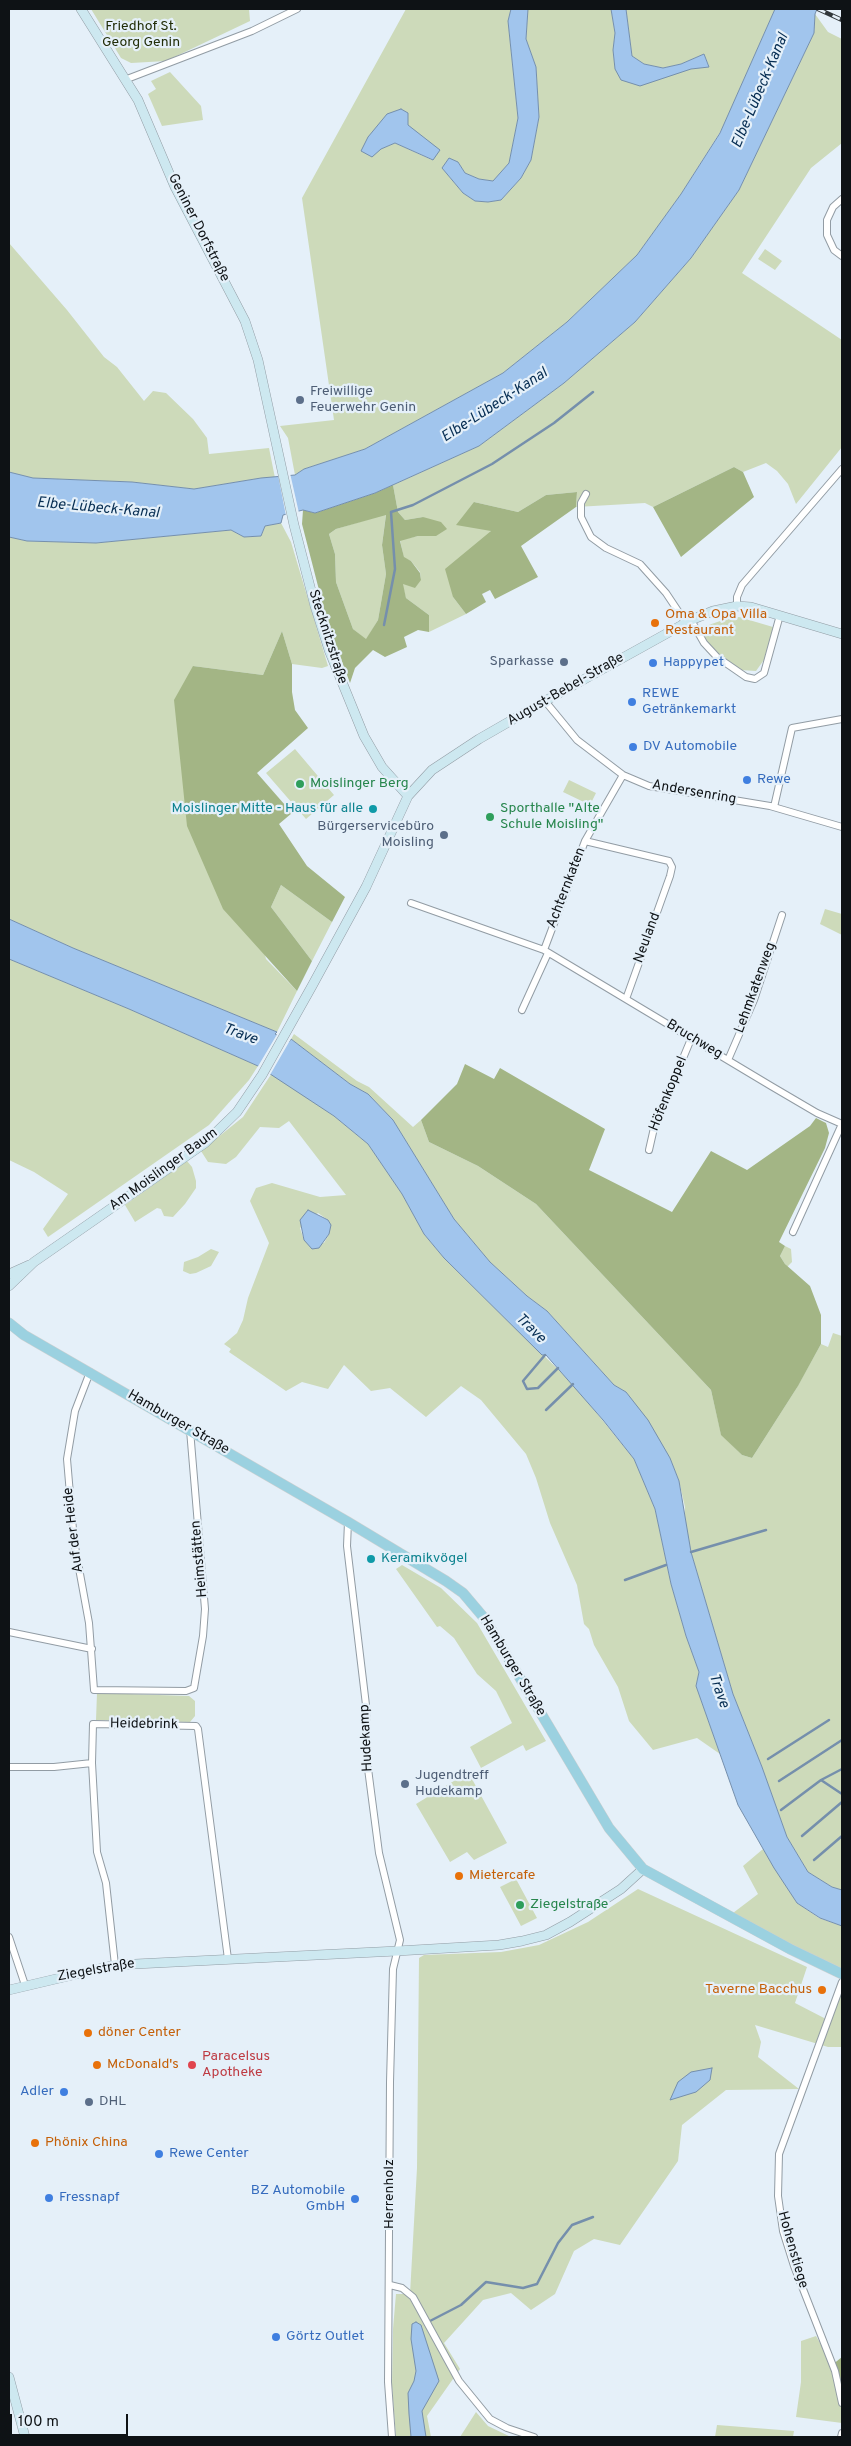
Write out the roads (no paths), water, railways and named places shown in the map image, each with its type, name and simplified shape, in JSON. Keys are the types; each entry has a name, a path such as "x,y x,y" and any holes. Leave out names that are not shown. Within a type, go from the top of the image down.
{"main road":[{"name":"Geniner Dorfstraße","path":"81,9 126,79 144,112 174,187 245,321 258,360 281,462"},
{"name":"Stecknitzstraße","path":"281,462 314,606 341,683 371,750 382,767 408,796"},
{"path":"737,606 752,607 842,634"},
{"name":"August-Bebel-Straße","path":"408,796 420,781 444,761 545,700 688,621 713,611 737,606"},
{"name":"Am Moislinger Baum","path":"9,1286 31,1264 205,1143 237,1112 262,1075 289,1028 366,887 408,796"},
{"name":"Am Moislinger Baum","path":"9,1274 31,1264"},
{"name":"Hamburger Straße","path":"9,1323 23,1334 348,1522 446,1581 474,1605 486,1619 609,1828 625,1850 643,1869 790,1949 842,1974"},
{"path":"9,1332 23,1334"},
{"name":"Ziegelstraße","path":"9,1990 115,1965 499,1945 546,1934 621,1890 643,1869"},
{"path":"9,2377 25,2437"}],"street":[{"path":"126,79 252,31 297,9"},
{"path":"842,199 833,207 828,220 827,235 834,250 842,256"},
{"path":"737,606 737,597 742,585 842,470"},
{"path":"586,494 581,503 581,517 591,536 606,548 640,564 666,593 704,643 717,657 740,673 755,679 764,674 780,616"},
{"name":"Andersenring","path":"545,700 577,740 623,776 649,786 774,807 842,827"},
{"path":"774,807 792,728 842,719"},
{"name":"Achternkaten","path":"546,951 585,841 623,776"},
{"name":"Neuland","path":"585,841 669,861 672,867 626,999"},
{"name":"Bruchweg","path":"411,903 546,951 691,1039 818,1113 842,1124"},
{"name":"Lehmkatenweg","path":"728,1060 754,1000 782,915"},
{"path":"522,1010 546,951"},
{"name":"Höfenkoppel","path":"649,1150 654,1128 691,1039"},
{"path":"794,1232 842,1124"},
{"name":"Auf der Heide","path":"90,1372 73,1418 67,1459 74,1540 92,1648 94,1690"},
{"name":"Heimstätten","path":"94,1690 186,1691 194,1688 203,1636 204,1609 190,1430"},
{"name":"Hudekamp","path":"348,1522 347,1546 365,1689 367,1764 379,1853 400,1940 397,1951"},
{"path":"9,1632 92,1648"},
{"name":"Heidebrink","path":"92,1763 93,1724 196,1726 201,1744 228,1959"},
{"path":"9,1767 54,1767 92,1763 97,1852 106,1883 115,1965"},
{"path":"9,1937 25,1985"},
{"name":"Herrenholz","path":"392,2437 388,2382 390,2088 393,1969 397,1951"},
{"name":"Hohenstiege","path":"842,1982 779,2154 778,2196 784,2231 794,2266 834,2371 842,2402"},
{"path":"390,2285 402,2288 413,2297 459,2381 485,2414 507,2428 534,2437"},
{"path":"841,2437 842,2433"}],"water":[{"path":"511,9 528,9 526,39 536,67 539,117 531,160 521,178 501,200 475,201 463,193 442,168 449,158 458,162 465,173 479,179 493,181 509,163 518,118 508,21"},
{"path":"611,9 626,9 632,56 644,64 663,68 681,64 704,54 709,67 691,69 640,86 621,80 615,69 613,50 615,33"},
{"name":"Elbe-Lübeck-Kanal","path":"775,9 817,9 814,33 739,190 691,258 635,322 564,383 479,446 375,493 315,513 303,510 283,515 281,523 265,526 261,536 244,537 231,530 96,543 27,541 9,537 9,472 33,478 132,482 194,489 261,478 295,475 304,469 365,449 503,373 567,322 637,255 681,194 720,133"},
{"path":"401,109 408,113 408,125 440,150 433,160 395,143 381,149 372,157 361,151 368,137 387,114"},
{"name":"Trave","path":"9,919 73,948 277,1032 275,1034 289,1042 291,1039 350,1084 368,1094 393,1120 454,1219 490,1262 527,1296 547,1311 614,1385 626,1392 648,1420 670,1458 679,1481 691,1552 733,1694 787,1837 808,1872 832,1887 842,1890 842,1926 820,1918 797,1903 774,1868 738,1805 696,1686 699,1672 671,1584 655,1509 634,1459 603,1420 546,1355 542,1355 444,1258 424,1234 402,1194 368,1144 334,1116 258,1066 9,959"},
{"path":"308,1210 328,1220 331,1225 329,1234 319,1248 312,1249 304,1240 300,1220"},
{"path":"712,2068 710,2080 696,2092 670,2100 678,2082 691,2072"},
{"path":"416,2322 421,2325 439,2381 422,2411 426,2437 411,2437 409,2414 408,2393 414,2381 416,2371 411,2339 412,2324"}],"waterway":[{"path":"384,625 395,569 391,512 413,505 492,464 554,423 593,392"},
{"path":"545,1355 523,1381 527,1389 538,1388 558,1368"},
{"path":"546,1410 573,1384"},
{"path":"691,1552 766,1530"},
{"path":"625,1580 666,1565"},
{"path":"768,1759 829,1720"},
{"path":"779,1781 842,1740"},
{"path":"821,1780 842,1769"},
{"path":"781,1810 821,1780 842,1794"},
{"path":"802,1836 842,1802"},
{"path":"814,1860 842,1836"},
{"path":"430,2321 461,2305 486,2282 523,2288 537,2284 558,2243 572,2225 593,2217"}],"railway":[{"path":"818,9 842,20"}],"place":[{"name":"Freiwillige Feuerwehr Genin","path":"300,400"},
{"name":"Oma & Opa Villa Restaurant","path":"655,623"},
{"name":"Sparkasse","path":"564,662"},
{"name":"Happypet","path":"653,663"},
{"name":"REWE Getränkemarkt","path":"632,702"},
{"name":"DV Automobile","path":"633,747"},
{"name":"Rewe","path":"747,780"},
{"name":"Moislinger Berg","path":"300,784"},
{"name":"Moislinger Mitte - Haus für alle","path":"373,809"},
{"name":"Sporthalle \"Alte Schule Moisling\"","path":"490,817"},
{"name":"Bürgerservicebüro Moisling","path":"444,835"},
{"name":"Keramikvögel","path":"371,1559"},
{"name":"Jugendtreff Hudekamp","path":"405,1784"},
{"name":"Mietercafe","path":"459,1876"},
{"name":"Ziegelstraße","path":"520,1905"},
{"name":"Taverne Bacchus","path":"822,1990"},
{"name":"döner Center","path":"88,2033"},
{"name":"McDonald's","path":"97,2065"},
{"name":"Paracelsus Apotheke","path":"192,2065"},
{"name":"Adler","path":"64,2092"},
{"name":"DHL","path":"89,2102"},
{"name":"Phönix China","path":"35,2143"},
{"name":"Rewe Center","path":"159,2154"},
{"name":"Fressnapf","path":"49,2198"},
{"name":"BZ Automobile GmbH","path":"355,2199"},
{"name":"Görtz Outlet","path":"276,2337"}],"park label":[{"name":"Friedhof St. Georg Genin","path":"141,36"}]}
